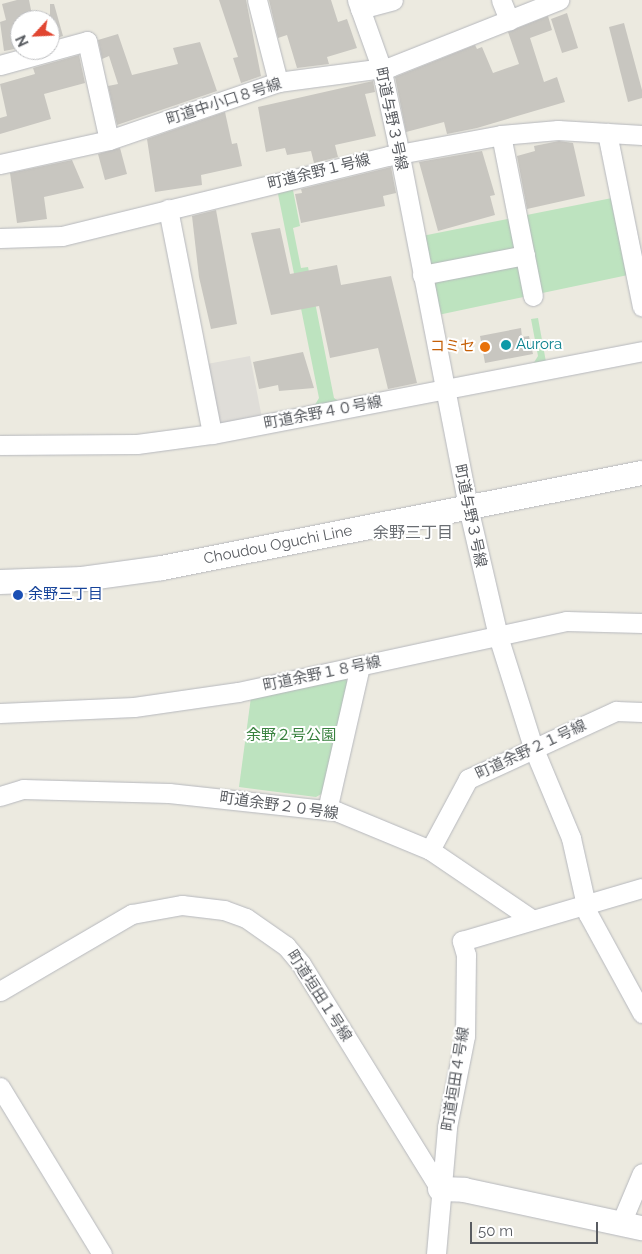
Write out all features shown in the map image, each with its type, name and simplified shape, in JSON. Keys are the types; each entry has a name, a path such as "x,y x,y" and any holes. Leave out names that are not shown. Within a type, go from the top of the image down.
{"street":[{"path":"257,0 278,82"},
{"path":"358,5 393,0"},
{"path":"501,0 509,20"},
{"name":"町道中小口８号線","path":"0,164 109,140 278,82 380,67 559,0"},
{"name":"町道与野３号線","path":"358,5 380,67 399,153 468,507 498,636 534,747 571,838 588,914 642,1013"},
{"path":"0,65 87,41 109,140"},
{"name":"町道余野１号線","path":"0,238 62,236 399,153 501,135 558,130 642,134"},
{"path":"607,133 642,307"},
{"path":"501,135 533,296"},
{"path":"168,209 212,434"},
{"path":"422,275 525,255"},
{"name":"町道余野４０号線","path":"0,445 136,444 212,434 642,350"},
{"name":"Choudou Oguchi Line","path":"0,582 82,579 162,568 642,473"},
{"name":"町道余野１８号線","path":"0,713 134,707 238,692 566,621 642,623"},
{"path":"327,810 360,666"},
{"name":"町道余野２１号線","path":"430,850 468,779 534,747 616,711 642,712"},
{"name":"町道余野２０号線","path":"0,796 23,790 169,793 327,810 430,850 530,918"},
{"name":"町道垣田４号線","path":"436,1254 440,1189 465,1036 462,941 530,918 642,888"},
{"name":"町道垣田１号線","path":"0,991 97,931 140,911 164,906 200,906 246,918 286,946 301,964 440,1189"},
{"path":"0,1087 102,1254"},
{"path":"440,1189 464,1190 631,1226 642,1173"}],"shaded area":[{"path":"250,356 262,418 224,425 218,421 207,364"}],"green space":[{"path":"297,184 293,190 300,226 293,228 301,268 308,267 334,398 340,402 313,408 319,398 278,194 272,190"},
{"path":"612,198 628,275 438,315 422,236"},
{"path":"538,318 546,362 533,364 538,356 531,319"},
{"name":"余野２号公園","path":"344,677 349,683 325,792 316,797 239,787 251,697"}],"building":[{"path":"17,0 29,0 31,10 10,10 10,50 4,51 0,22 6,20 2,4"},
{"path":"219,0 246,0 261,76 241,83 233,58 238,57"},
{"path":"269,0 331,0 338,22 347,19 357,48 327,57 329,64 297,68 287,35 278,38"},
{"path":"50,4 54,4 56,10 50,10"},
{"path":"567,13 578,48 562,53 551,19"},
{"path":"548,16 552,30 530,38 544,82 557,77 565,102 477,128 447,134 444,122 406,132 395,77 475,45 477,49 482,47 493,73 519,64 508,32"},
{"path":"624,23 642,90 642,98 628,102 609,27"},
{"path":"60,25 63,36 60,37"},
{"path":"118,34 132,75 178,64 173,48 200,42 217,91 117,125 108,86 118,84 109,56 102,59 98,40"},
{"path":"79,55 85,83 44,94 51,119 0,134 0,118 7,116 0,84 35,74 33,68"},
{"path":"373,81 375,92 365,94 376,136 335,145 338,157 314,163 311,151 287,155 285,148 266,152 258,107"},
{"path":"225,112 232,144 237,143 242,166 201,175 202,185 155,192 147,139"},
{"path":"559,141 573,143 585,196 527,209 517,156 535,151 534,146"},
{"path":"120,148 127,174 105,180 98,154"},
{"path":"482,151 495,195 490,196 495,215 438,231 419,162"},
{"path":"72,160 84,188 44,197 47,219 17,223 10,173"},
{"path":"391,167 396,193 383,196 385,206 301,223 295,194 302,193 301,189"},
{"path":"216,210 237,324 211,329 199,277 192,216"},
{"path":"280,228 290,274 337,265 341,285 391,276 417,383 388,389 378,348 330,358 319,306 271,315 251,233"},
{"name":"Aurora","path":"521,328 522,337 529,336 533,354 485,363 480,336"},
{"path":"303,352 314,388 279,391 278,385 259,389 253,362"}],"place":[{"name":"Aurora","path":"506,345"},
{"name":"コミセ","path":"485,347"},
{"name":"余野三丁目","path":"18,595"}],"district":[{"name":"余野三丁目","path":"413,533"}]}
